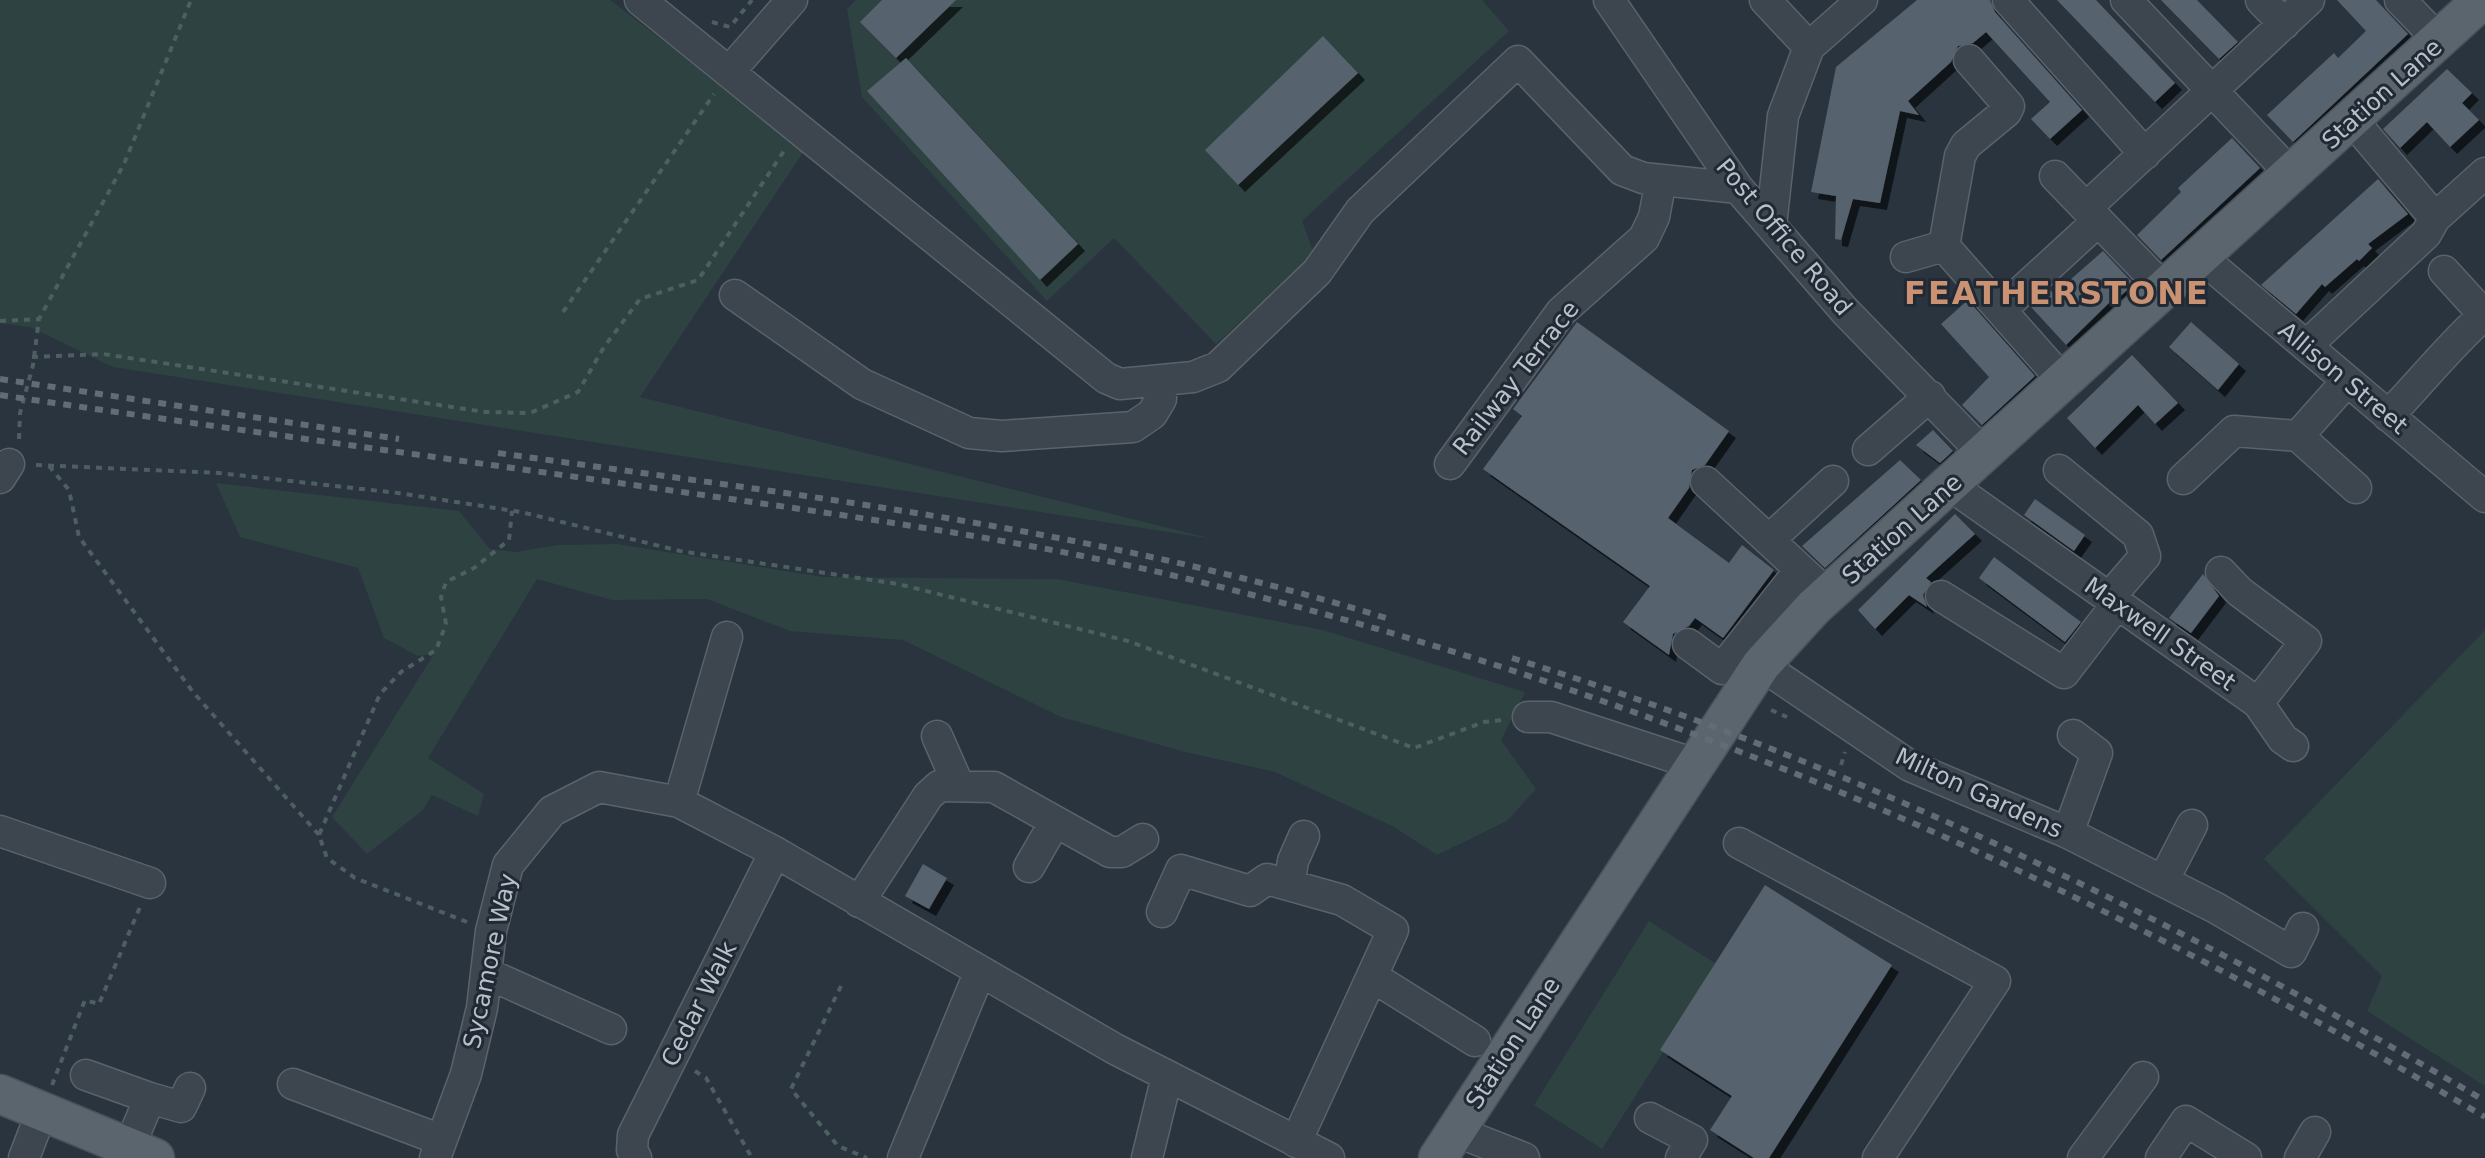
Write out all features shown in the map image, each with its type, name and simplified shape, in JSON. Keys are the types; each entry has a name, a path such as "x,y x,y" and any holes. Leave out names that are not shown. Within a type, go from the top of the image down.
{"main road":[{"name":"Station Lane","path":"1446,1145 1761,665 1828,595 2353,121 2482,0"},
{"path":"0,1094 142,1153"}],"street":[{"path":"640,0 1106,378 1120,384 1208,373 1218,367 1317,272 1360,211 1518,61 1622,170 1661,180 1738,188"},
{"path":"729,72 792,0"},
{"name":"Post Office Road","path":"1609,0 1738,188 1845,311 1984,454"},
{"path":"1765,0 1809,47"},
{"path":"1771,226 1783,116 1809,47 1862,0"},
{"path":"2008,0 2145,154"},
{"path":"2126,0 2292,175"},
{"path":"2261,0 2284,24"},
{"path":"2001,310 2092,215 2145,154 2309,0"},
{"path":"2400,0 2440,41"},
{"path":"1944,246 1960,156 1966,145 2006,112 2009,106 1969,60"},
{"path":"2353,121 2435,218"},
{"path":"2306,346 2426,234 2435,218 2485,173"},
{"path":"2055,176 2166,291"},
{"name":"Railway Terrace","path":"1450,464 1561,312 1644,238 1654,217 1661,180"},
{"path":"1906,257 1944,246"},
{"path":"1944,246 2065,383"},
{"name":"Allison Street","path":"2202,258 2485,497"},
{"path":"2388,416 2448,355 2455,341 2485,315 2444,271"},
{"path":"735,295 862,384 969,433 1002,436 1133,427 1152,414 1161,399 1161,380"},
{"path":"2298,436 2347,381"},
{"path":"1868,450 1930,396"},
{"path":"2183,479 2234,431 2298,436 2356,488"},
{"path":"1941,596 2064,673 2145,556 2145,549 2138,535 2059,470"},
{"path":"1769,540 1833,481"},
{"path":"1706,482 1828,595"},
{"name":"Maxwell Street","path":"1951,486 2258,703 2306,641 2259,607 2221,572"},
{"path":"1688,644 1722,669 1800,570"},
{"path":"727,637 679,802 775,852 1167,1076 1329,1158"},
{"name":"Milton Gardens","path":"1761,665 1910,766 2068,833 2291,952 2303,928"},
{"path":"2258,703 2283,739 2293,746"},
{"path":"1528,717 1551,717 1695,764"},
{"path":"2068,833 2097,753 2073,735"},
{"path":"937,736 958,784"},
{"path":"859,902 928,796 939,786 994,787 1110,852 1122,852 1143,839"},
{"name":"Sycamore Way","path":"438,1149 466,1074 482,1008 491,931 508,865 552,811 599,787 679,802"},
{"path":"1029,867 1055,822"},
{"path":"2163,881 2192,825"},
{"path":"0,831 150,883"},
{"path":"1289,885 1293,861 1304,836"},
{"path":"1739,843 1995,981 1878,1158"},
{"name":"Cedar Walk","path":"636,1158 632,1150 633,1135 775,852"},
{"path":"1162,912 1181,870 1250,891 1267,879 1289,885 1342,900 1393,930 1296,1142"},
{"path":"903,1158 980,971"},
{"path":"486,973 611,1029"},
{"path":"1373,977 1475,1041"},
{"path":"86,1075 181,1107 190,1088"},
{"path":"1147,1158 1167,1076"},
{"path":"2083,1158 2143,1077"},
{"path":"293,1084 438,1149"},
{"path":"142,1153 150,1098"},
{"path":"24,1158 42,1111"},
{"path":"1650,1118 1692,1140 1681,1158"},
{"path":"2161,1158 2186,1121 2246,1158"},
{"path":"2300,1158 2315,1132"},
{"path":"1446,1145 1524,1158"}],"path":[{"path":"191,0 124,164 39,319 20,413 22,428 5,471 49,465 292,480 512,511 680,551 898,584 1128,641 1414,748 1484,722 1528,717"},
{"path":"563,312 729,72"},
{"path":"32,357 103,354 485,412 530,413 578,392 604,347 640,299 698,280 799,129"},
{"path":"0,321 39,319"},
{"path":"49,465 69,490 79,537 193,692 319,835 327,858 355,878 491,931"},
{"path":"319,835 380,694 401,672 436,650 446,624 441,597 446,582 474,568 509,540 512,511"},
{"path":"42,1111 85,1000 99,1004 150,883"},
{"path":"841,986 791,1089 838,1146 867,1158"},
{"path":"672,1058 706,1078 752,1158"}],"green space":[{"path":"0,0 610,0 806,148 640,397 1213,539 113,367 30,327 0,323"},
{"path":"856,0 1482,0 1509,31 1302,221 1314,254 1216,344 1114,238 1047,301 862,97 847,9"},
{"path":"216,483 459,511 490,549 516,552 557,545 617,544 823,577 1057,579 1323,630 1525,692 1501,740 1536,789 1507,821 1437,855 1394,827 1275,772 1185,752 1061,717 903,640 790,631 707,599 612,600 537,579 428,758 484,794 478,816 432,795 423,810 367,854 332,817 434,654 418,656 384,638 358,568 240,537"},
{"path":"2485,630 2485,1086 2367,1011 2382,976 2264,859"},
{"path":"1649,921 1718,965 1602,1149 1534,1105"}],"building":[{"path":"882,0 956,0 896,58 860,22"},
{"path":"1917,0 1990,0 1995,12 2082,110 2050,139 2031,119 2050,102 1986,32 1973,43 1958,46 1951,62 1908,101 1919,115 1900,111 1880,203 1853,199 1841,240 1835,239 1836,196 1811,192 1836,67"},
{"path":"2057,0 2096,0 2175,83 2155,102"},
{"path":"2161,0 2197,0 2238,42 2219,59"},
{"path":"2337,0 2376,0 2408,34 2293,142 2267,115 2334,53 2338,58 2366,31"},
{"path":"1323,36 1358,73 1238,185 1205,150"},
{"path":"906,58 1078,244 1040,280 867,91"},
{"path":"2447,69 2472,93 2462,103 2479,120 2450,147 2427,122 2400,148 2383,129"},
{"path":"2232,138 2260,168 2161,260 2137,235 2181,192 2178,188"},
{"path":"2378,179 2408,214 2368,244 2372,248 2359,261 2357,259 2325,287 2322,284 2296,314 2261,285"},
{"path":"2103,251 2134,284 2115,301 2113,299 2066,345 2031,307 2050,290 2054,294"},
{"path":"1968,300 2035,376 1982,425 1962,405 1989,377 1941,324"},
{"path":"1577,322 1729,431 1705,465 1692,470 1689,488 1668,518 1729,563 1742,545 1774,570 1723,638 1695,618 1689,626 1673,634 1669,655 1623,622 1650,586 1483,469 1522,416 1513,409"},
{"path":"2191,322 2239,364 2218,390 2169,347"},
{"path":"2132,355 2178,403 2155,424 2138,405 2095,448 2067,418"},
{"path":"1933,430 1953,451 1940,463 1916,445"},
{"path":"1900,460 1921,480 1825,568 1802,546"},
{"path":"2035,499 2085,535 2074,551 2024,515"},
{"path":"1955,514 1975,534 1926,578 1931,582 1923,595 1927,607 1909,595 1875,629 1858,610"},
{"path":"1994,557 2081,622 2065,642 1979,578"},
{"path":"2203,574 2219,596 2191,633 2169,618"},
{"path":"923,864 947,878 929,909 905,896"},
{"path":"1765,885 1892,965 1769,1158 1754,1158 1710,1130 1732,1096 1660,1050"}],"railway":[{"path":"0,379 399,439"},
{"path":"0,395 749,502 1049,549 1167,574 1343,619 1514,671 1682,730 1847,795 2009,866 2169,944 2328,1028 2485,1117"},
{"path":"498,453 834,500 1057,538 1277,587 1386,618"},
{"path":"1512,658 1765,746 2011,851 2251,970 2485,1101"}],"district":[{"name":"FEATHERSTONE","path":"2057,293"}]}
